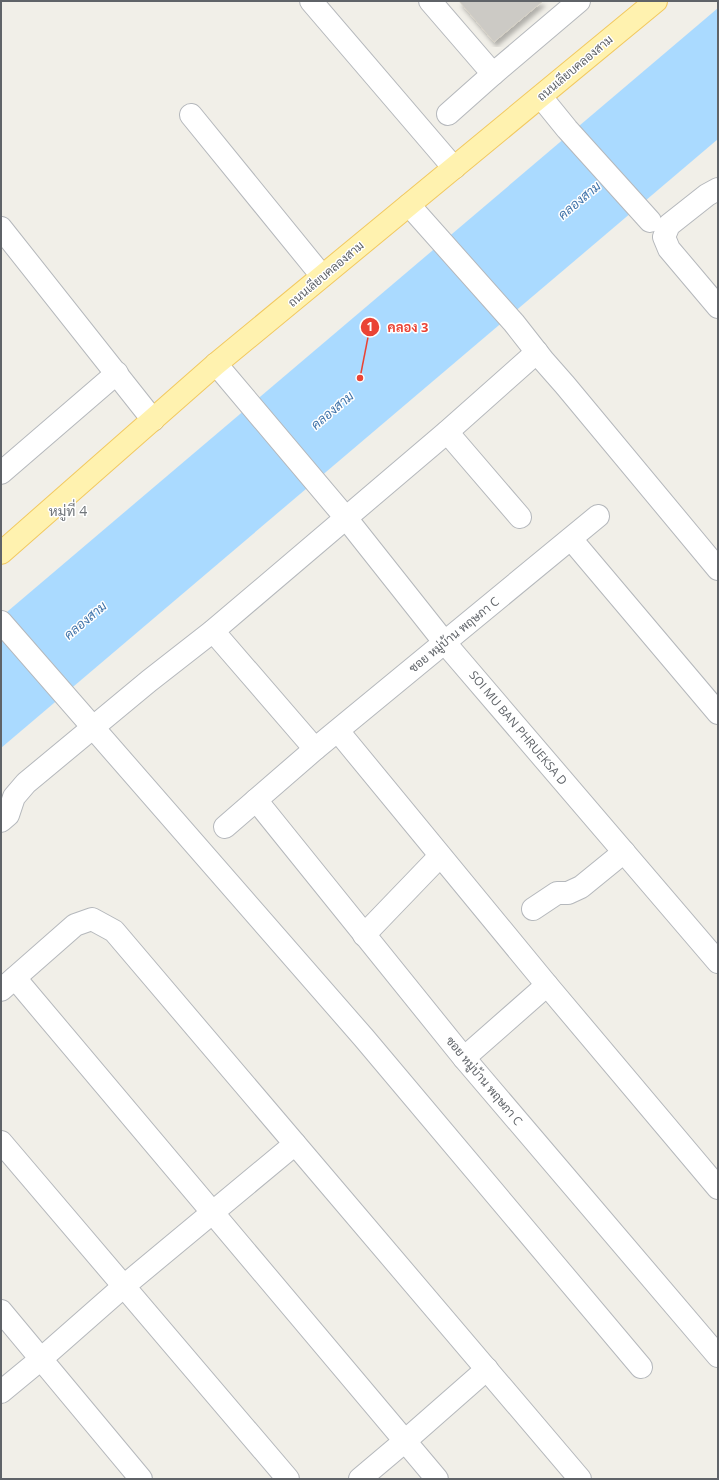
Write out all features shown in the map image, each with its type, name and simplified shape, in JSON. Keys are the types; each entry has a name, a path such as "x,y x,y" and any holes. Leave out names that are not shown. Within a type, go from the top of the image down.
{"main road":[{"name":"ถนนเลียบคลองสาม","path":"1,553 216,364 656,1"}],"street":[{"path":"311,1 454,168"},
{"path":"430,1 493,74"},
{"path":"448,114 579,1"},
{"path":"540,97 650,221"},
{"path":"191,115 322,276"},
{"path":"718,189 707,195 669,225 664,236 669,249 718,307"},
{"path":"409,205 514,323 718,569"},
{"path":"1,228 153,420"},
{"path":"1,821 8,816 14,797 26,784 149,681 213,631 446,432 537,352"},
{"name":"SOI MU BAN PHRUEKSA D","path":"216,364 346,518 445,643 718,962"},
{"path":"1,473 117,373"},
{"path":"446,432 520,517"},
{"name":"ซอย หมู่บ้าน พฤษภา C","path":"226,827 315,749 598,516"},
{"path":"570,539 718,713"},
{"path":"1,622 364,1038 641,1367"},
{"path":"213,631 315,749"},
{"path":"338,731 547,985 718,1188"},
{"name":"ซอย หมู่บ้าน พฤษภา C","path":"256,800 464,1058 718,1356"},
{"path":"533,909 557,893 568,893 581,887 624,852"},
{"path":"364,935 440,856"},
{"path":"437,1479 213,1213 8,984 75,925 92,919 114,930 580,1479"},
{"path":"464,1058 547,985"},
{"path":"1,1142 288,1479"},
{"path":"1,1392 124,1286 296,1144"},
{"path":"1,1311 141,1479"},
{"path":"360,1479 487,1369"}],"water":[{"name":"คลองสาม","path":"718,8 718,139 1,748 1,617"}],"building":[{"path":"459,1 543,1 494,42"}],"place":[{"name":"คลอง 3","path":"360,378"}],"district":[{"name":"หมู่ที่ 4","path":"68,511"}]}
